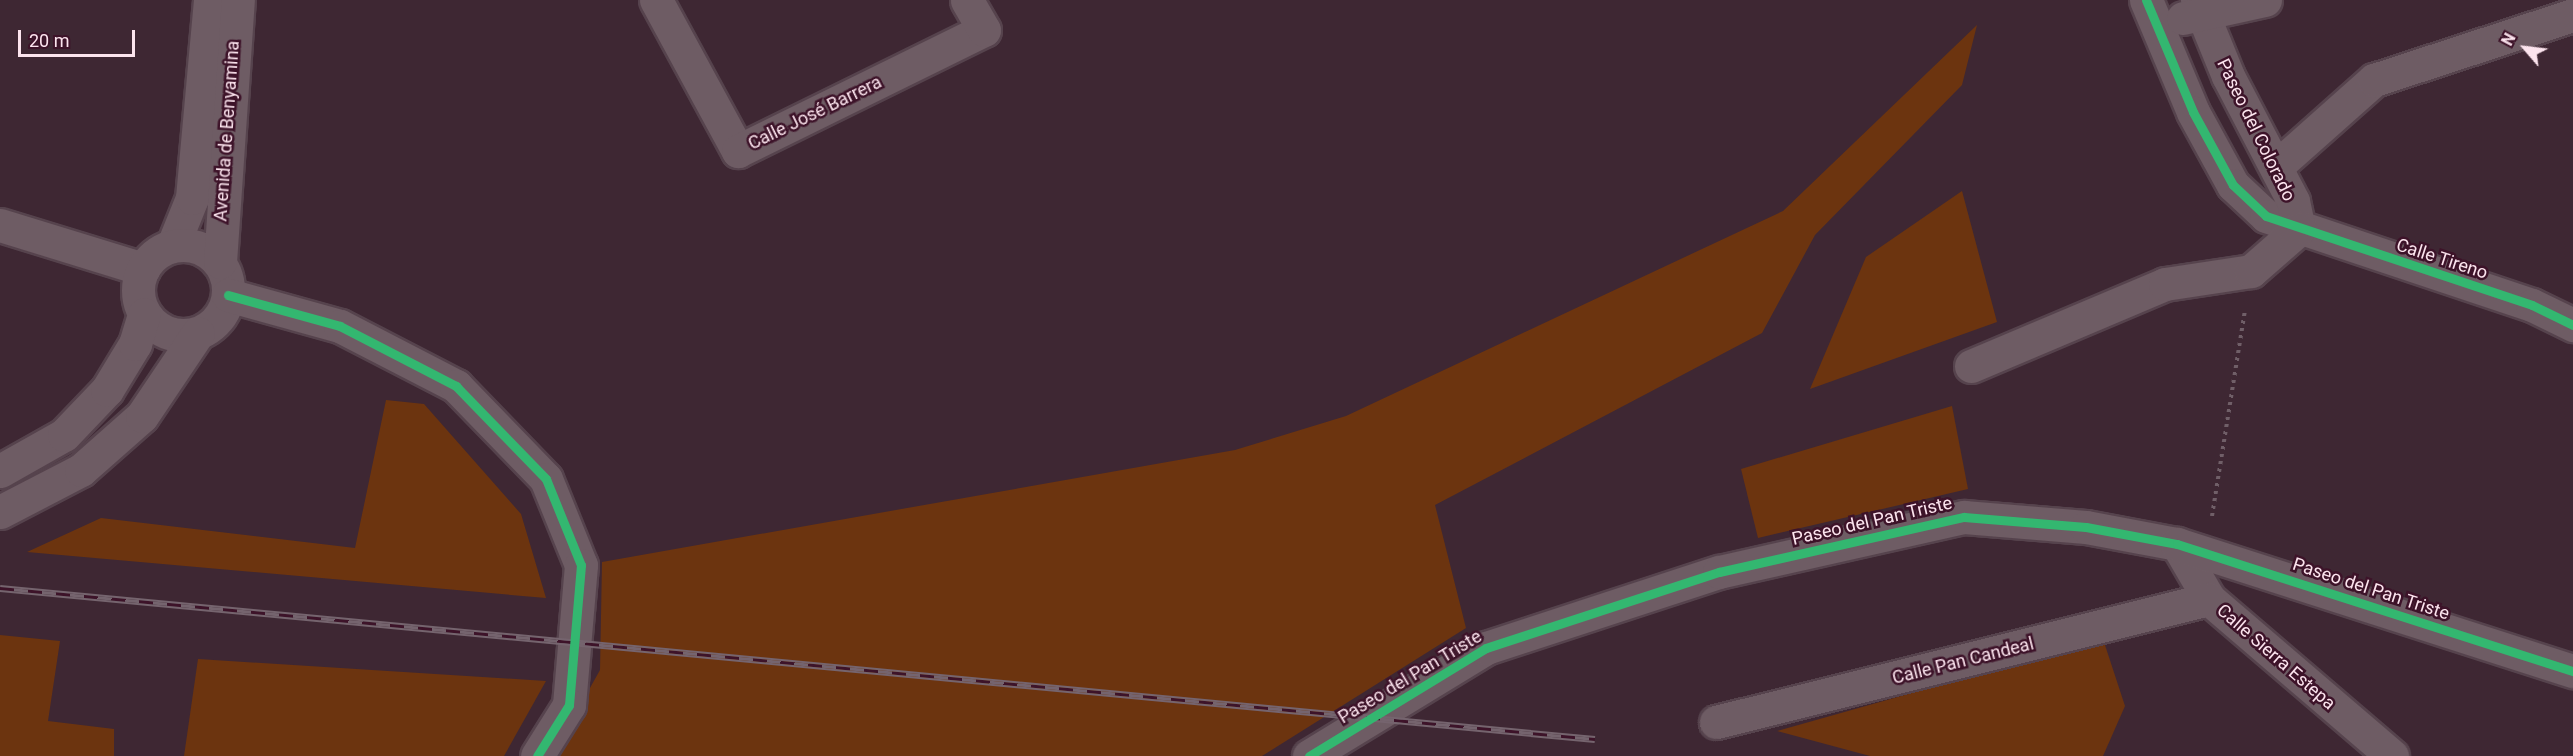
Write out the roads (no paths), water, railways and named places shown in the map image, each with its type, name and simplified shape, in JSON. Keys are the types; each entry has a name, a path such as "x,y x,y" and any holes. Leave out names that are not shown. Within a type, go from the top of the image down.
{"street":[{"name":"Avenida de Benyamina","path":"143,269 173,245 192,198 210,0"},
{"name":"Avenida de Benyamina","path":"228,295 220,262 238,0"},
{"name":"Calle José Barrera","path":"656,0 738,151 984,30 967,0"},
{"path":"2152,13 2265,0"},
{"name":"Paseo del Colorado","path":"2199,6 2228,76 2277,166 2299,229"},
{"name":"Paseo del Colorado","path":"2152,13 2233,185 2266,216 2299,229"},
{"path":"2277,166 2374,80 2573,15"},
{"path":"0,225 143,269 138,291 144,314 158,328 178,335 198,333"},
{"path":"1971,366 2165,284 2251,271 2299,229"},
{"name":"Calle Tireno","path":"2299,229 2532,305 2573,325"},
{"path":"173,245 207,251 220,262"},
{"path":"0,513 81,470 142,416 198,333 223,311 228,295 340,326 456,386 546,480 581,565 569,705 537,756"},
{"path":"0,471 64,435 107,390 135,344 144,314"},
{"name":"Paseo del Pan Triste","path":"1309,756 1486,648 1719,572 1964,517 2086,527 2191,549 2573,671"},
{"name":"Calle Sierra Estepa","path":"2191,549 2210,599 2392,756"},
{"name":"Calle Pan Candeal","path":"1716,722 2210,599"}],"railway":[{"path":"0,588 1595,739"}]}
